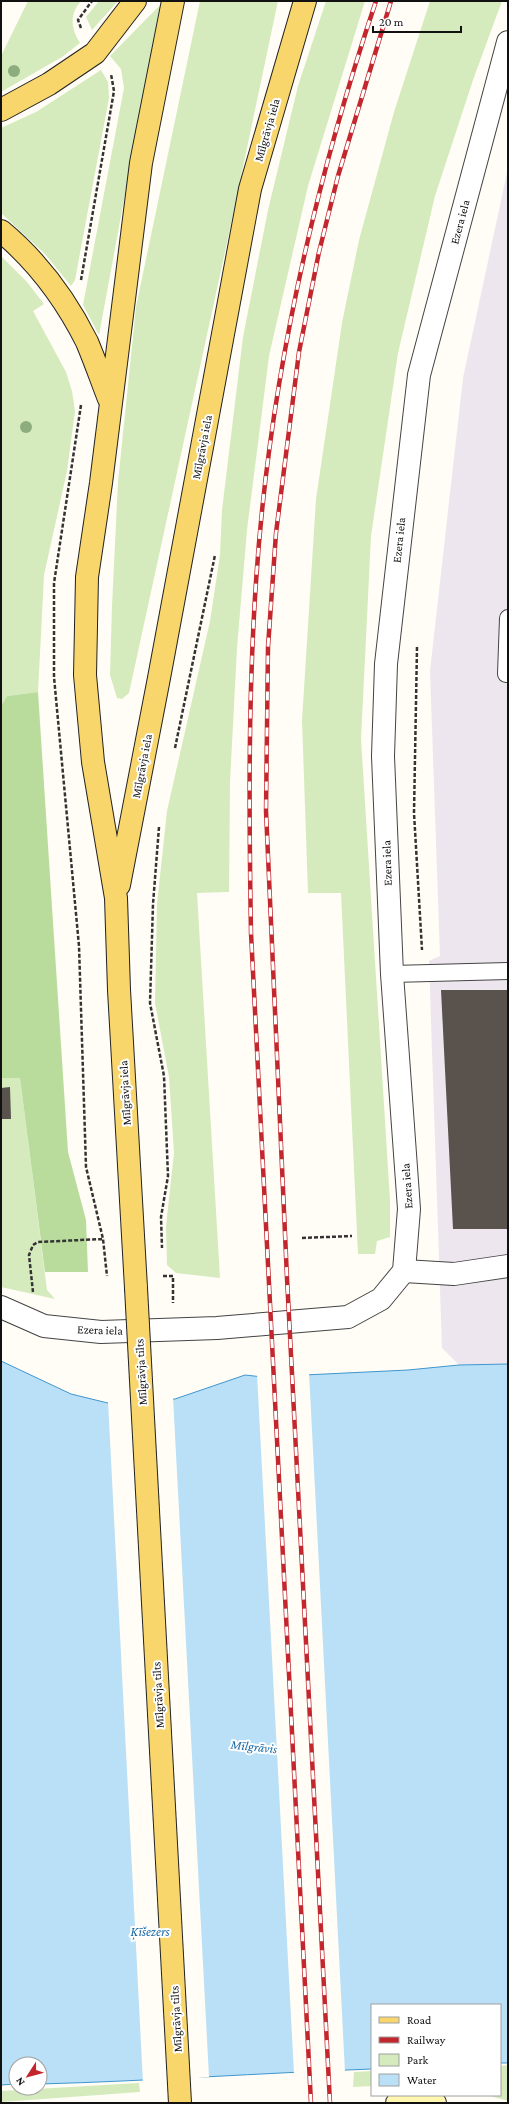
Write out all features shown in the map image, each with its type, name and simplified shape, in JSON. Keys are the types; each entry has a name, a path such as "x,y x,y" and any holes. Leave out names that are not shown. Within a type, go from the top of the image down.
{"main road":[{"path":"1,110 49,84 95,53 135,1"},
{"name":"Mīlgrāvja iela","path":"136,1288 116,898 93,762 85,675 87,577 101,483 141,163 173,1"},
{"name":"Mīlgrāvja iela","path":"116,898 159,678 250,189 305,1"},
{"path":"1,231 16,243 41,270 65,304 87,342 110,402"},
{"name":"Mīlgrāvja tilts","path":"136,1288 180,2103"},
{"path":"397,2103 428,2101 435,2103"}],"street":[{"name":"Ezera iela","path":"1,1307 44,1326 101,1332 217,1328 348,1317 381,1299 404,1270 409,1209 392,974 383,756 386,664 418,383 508,42"},
{"path":"404,1270 454,1274 508,1266"}],"lane":[{"path":"508,618 506,674 508,674"},
{"path":"392,974 508,971"}],"path":[{"path":"82,31 78,20 92,1"},
{"path":"80,283 114,91 112,76 108,70"},
{"path":"174,751 215,555"},
{"path":"417,642 414,812 423,973"},
{"path":"159,826 153,904 150,1003 164,1076 168,1176 161,1217 162,1254"},
{"path":"302,1238 352,1236"},
{"path":"33,1298 29,1255 33,1245 38,1242 103,1239"},
{"path":"163,1268 164,1281"},
{"path":"163,1276 173,1276 173,1286"}],"shaded area":[{"path":"508,168 508,1364 459,1365 442,1348 429,961 440,956 430,671 463,378"}],"green space":[{"path":"28,1 81,1 73,16 73,27 80,43 62,57 1,92 1,56"},
{"path":"99,1 118,1 92,30 86,17"},
{"path":"200,1 278,1 129,693 122,699 117,698 110,675 112,606 118,482 136,307"},
{"path":"326,1 365,1 308,186 269,356 247,530 237,648 230,782 229,892 197,893 220,1278 176,1273 167,1265 166,1226 174,1153 169,1077 155,1003 157,904 167,811 210,621 220,555 222,510 243,337 268,210 298,86"},
{"path":"430,1 502,1 473,80 435,196 398,353 371,536 361,739 390,1200 390,1237 377,1241 375,1254 358,1254 341,893 308,893 302,720 316,499 342,323 359,240 394,112"},
{"path":"160,5 99,335 83,305 124,88 121,69 110,56"},
{"path":"101,70 108,82 109,98 75,280 71,286 45,254 1,213 1,128 36,112"},
{"path":"1,256 27,282 44,304 33,311 66,372 72,391 75,411 67,471 44,575 38,692 7,696 1,706"},
{"path":"38,692 68,1152 86,1220 88,1272 45,1272 20,1078 1,1078 1,706 7,696"},
{"path":"20,1077 47,1290 55,1299 1,1287 1,1078"},
{"path":"508,2065 508,2101 490,2096 501,2096 501,2066"},
{"path":"371,2071 371,2086 353,2087 354,2072"},
{"path":"139,2083 140,2092 1,2102 1,2091 8,2091 8,2096 48,2096 48,2088"}],"water":[{"path":"1,1361 71,1394 112,1404 175,1399 245,1375 263,1377 408,1370 459,1365 508,1364 508,2063 501,2063 501,2004 371,2004 371,2069 48,2084 48,2056 8,2056 8,2085 1,2085"}],"pier":[{"path":"309,1372 345,2072 294,2074 257,1374"},
{"path":"173,1397 209,2077 143,2083 108,1401"}],"building":[{"path":"441,990 508,990 508,1229 453,1229"},
{"path":"10,1087 11,1119 1,1119 1,1088"}],"railway":[{"path":"311,2103 251,933 250,714 253,626 262,508 271,434 283,361 297,288 332,143 376,1"},
{"path":"330,2103 287,1278 266,811 268,647 276,533 299,352 319,252 338,176 391,1"}],"water label":[{"name":"Mīlgrāvis","path":"254,1746"},
{"name":"Ķīšezers","path":"150,1931"}]}
